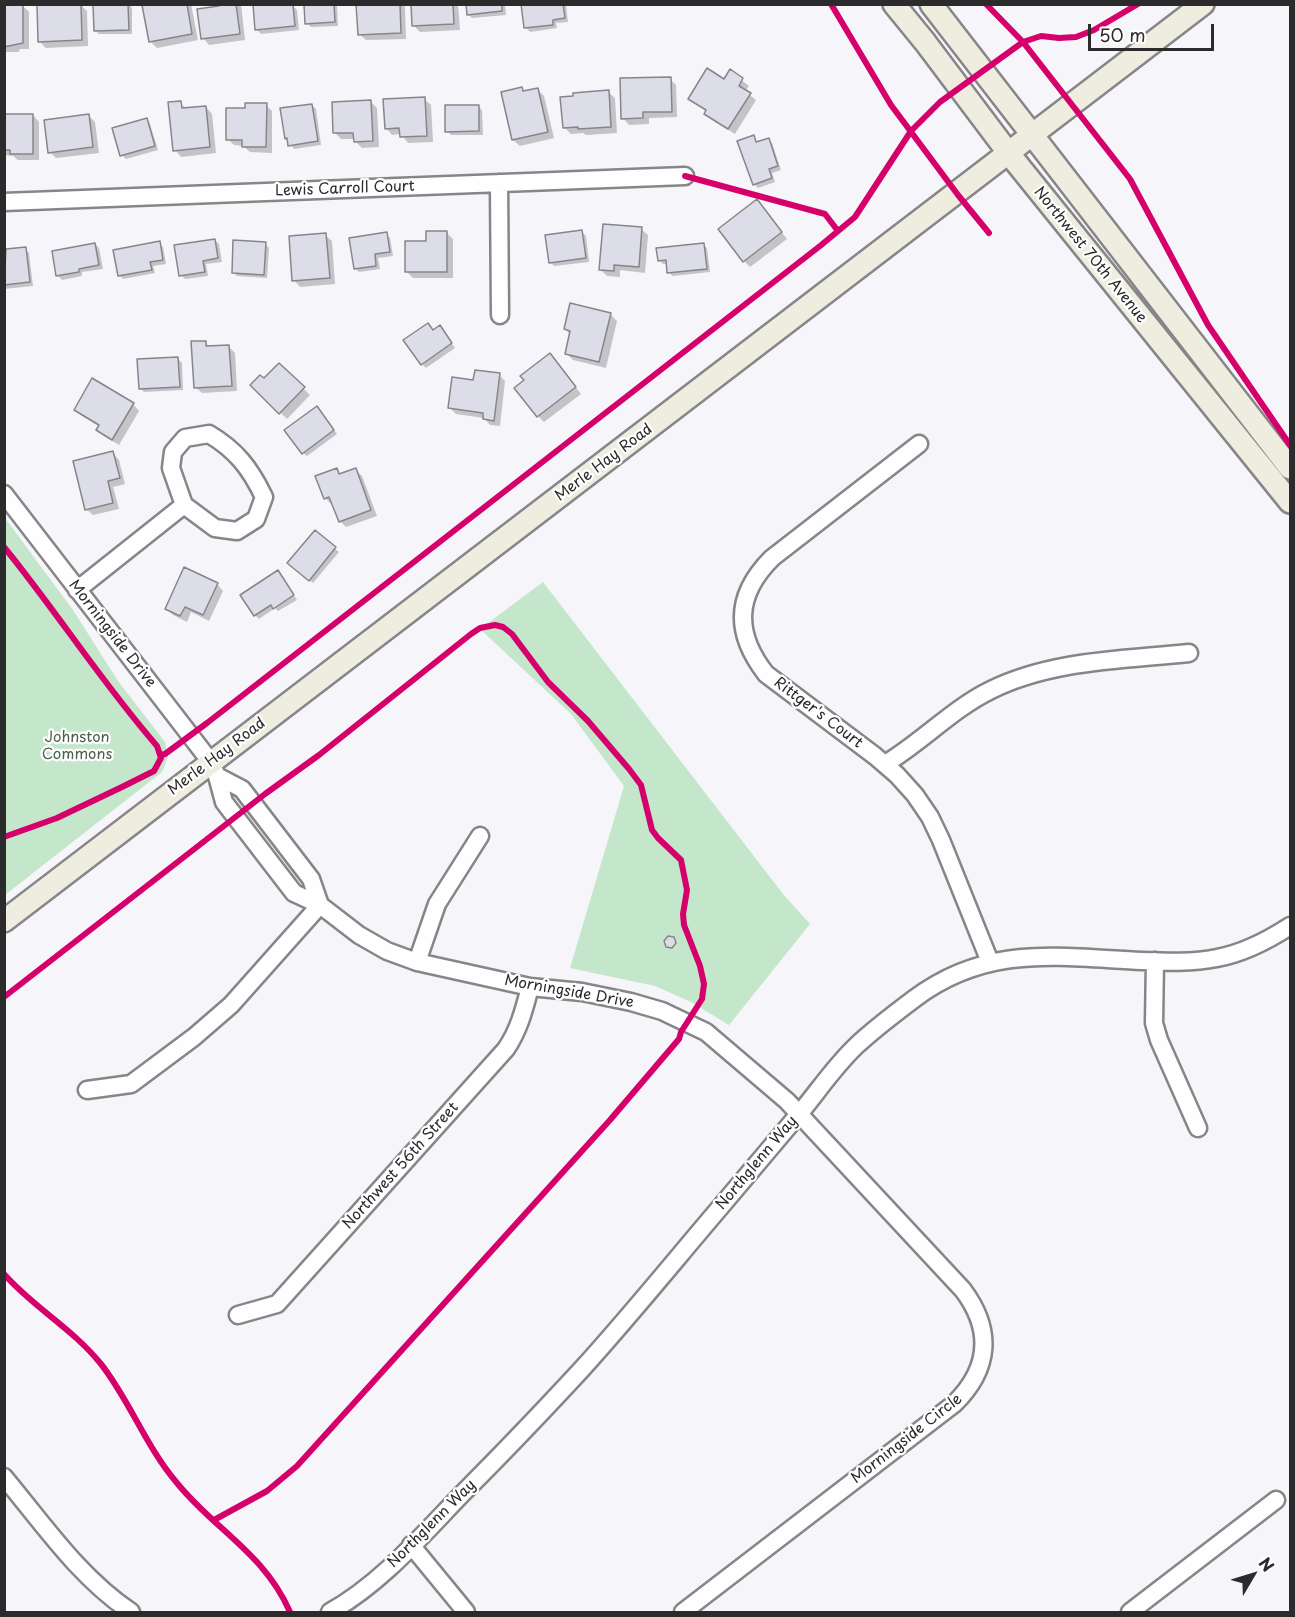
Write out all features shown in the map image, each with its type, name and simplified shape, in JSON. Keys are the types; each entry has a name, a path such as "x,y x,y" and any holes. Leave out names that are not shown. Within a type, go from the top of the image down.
{"main road":[{"name":"Northwest 70th Avenue","path":"894,4 1010,155 1290,502"},
{"name":"Northwest 70th Avenue","path":"931,4 1290,468"},
{"name":"Merle Hay Road","path":"4,921 214,769 1034,137 1203,4"}],"street":[{"name":"Lewis Carroll Court","path":"4,202 685,176"},
{"path":"499,183 500,315"},
{"path":"209,434 227,445 252,472 264,497 256,519 237,531 215,528 184,506 171,468 173,452 185,438 209,434"},
{"name":"Rittger's Court","path":"919,444 772,558 749,588 744,606 743,625 746,642 753,658 766,674 885,764 915,795 930,817 990,962"},
{"name":"Morningside Drive","path":"4,494 214,769 224,802 294,893 320,905 359,935 387,951 417,962 530,987 631,1002 688,1022 706,1032 735,1056 799,1114"},
{"path":"77,590 184,506"},
{"path":"885,764 902,754 960,709 991,690 1027,676 1065,666 1189,653"},
{"path":"417,962 437,904 480,836"},
{"path":"87,1090 131,1084 194,1037 231,1005 320,905"},
{"name":"Northglenn Way","path":"330,1612 364,1589 411,1545 582,1368 848,1055 886,1020 936,984 990,962 1016,957 1045,956 1189,962 1218,958 1245,951 1290,926"},
{"path":"1155,961 1154,1023 1159,1040 1198,1128"},
{"name":"Northwest 56th Street","path":"238,1315 277,1305 506,1049 523,1018 530,987"},
{"name":"Morningside Circle","path":"683,1612 954,1404 968,1390 977,1375 982,1357 984,1339 981,1322 968,1297 799,1114"},
{"path":"4,1477 86,1577 107,1597 131,1612"},
{"path":"1130,1612 1276,1500"},
{"path":"411,1545 466,1612"}],"green space":[{"name":"Johnston Commons","path":"5,518 73,610 118,681 165,742 168,757 162,772 5,895"},
{"path":"543,582 783,894 810,924 729,1025 691,1002 655,986 570,968 624,786 571,714 480,629"}],"building":[{"path":"4,4 23,4 23,43 4,47"},
{"path":"37,4 81,4 82,40 38,42"},
{"path":"93,4 128,4 129,30 94,31"},
{"path":"187,4 192,34 149,42 142,5"},
{"path":"219,4 236,4 240,34 201,39 197,9 219,6"},
{"path":"253,4 293,5 295,26 255,30"},
{"path":"304,4 334,4 335,22 305,24"},
{"path":"356,4 400,4 401,33 358,35"},
{"path":"411,4 453,4 454,24 412,26"},
{"path":"466,4 502,4 502,11 467,15"},
{"path":"521,4 563,4 565,18 553,20 553,25 524,28"},
{"path":"707,68 724,79 730,69 743,78 739,86 751,93 728,129 704,114 706,110 688,99"},
{"path":"671,77 672,112 643,112 643,118 621,119 620,78"},
{"path":"522,87 523,91 538,88 548,132 512,140 501,92"},
{"path":"609,90 611,127 563,128 560,97 573,96 573,93"},
{"path":"425,97 427,136 400,137 399,128 385,129 383,99"},
{"path":"371,100 373,141 354,142 353,133 333,133 332,102"},
{"path":"181,101 182,108 206,106 210,147 173,151 168,102"},
{"path":"245,103 267,103 266,147 242,147 242,140 226,140 226,108 245,108"},
{"path":"312,104 318,141 288,146 280,108"},
{"path":"445,105 479,105 479,131 445,132"},
{"path":"4,114 33,114 33,154 10,154 10,150 4,150"},
{"path":"89,114 93,147 48,153 44,120"},
{"path":"147,118 155,146 120,156 112,128"},
{"path":"754,135 756,142 769,138 778,166 769,169 772,178 753,185 737,141"},
{"path":"757,199 782,232 743,262 718,229"},
{"path":"603,224 642,227 639,267 614,265 614,271 599,270"},
{"path":"582,230 586,258 549,263 545,235"},
{"path":"426,231 447,231 447,272 405,272 405,241 426,241"},
{"path":"387,232 390,252 375,254 376,266 354,269 349,238"},
{"path":"326,233 330,278 292,281 289,236"},
{"path":"215,239 218,258 203,261 205,272 179,276 174,245"},
{"path":"233,240 266,242 264,275 232,273"},
{"path":"160,241 163,260 150,262 152,270 118,276 113,250"},
{"path":"95,243 99,265 79,269 79,272 56,276 52,251"},
{"path":"704,243 707,269 667,273 666,260 658,261 656,248"},
{"path":"26,247 30,282 4,285 6,249"},
{"path":"570,303 611,313 599,362 565,354 570,331 564,329"},
{"path":"428,323 433,330 440,325 452,343 421,365 403,340"},
{"path":"191,341 206,341 206,346 229,345 232,386 194,388"},
{"path":"550,353 576,387 537,417 514,388 524,380 520,376"},
{"path":"178,357 180,387 139,389 137,359"},
{"path":"279,363 305,387 279,414 250,385 260,375 264,378"},
{"path":"475,370 500,373 494,421 483,419 483,413 448,408 452,377 473,380"},
{"path":"92,378 134,403 112,440 96,430 99,425 74,410"},
{"path":"317,406 334,430 302,454 284,430"},
{"path":"113,451 120,478 108,481 113,503 85,510 73,461"},
{"path":"337,468 339,474 356,468 371,510 339,522 329,497 324,499 315,476"},
{"path":"315,530 336,547 309,581 287,563"},
{"path":"184,567 218,583 203,615 185,607 180,616 165,609"},
{"path":"278,570 294,595 273,609 271,605 254,616 240,595"},
{"path":"668,936 674,937 676,943 672,948 666,947 664,941"}],"cycle path":[{"path":"831,4 891,105 989,233"},
{"path":"986,4 1023,42 1130,179 1208,325 1290,445"},
{"path":"160,755 165,754 207,723 855,217 911,131 940,102 1023,42 1041,36 1076,37 1094,30 1138,4"},
{"path":"685,176 825,214 838,231"},
{"path":"4,547 117,697 157,746 161,758 154,771 57,818 4,837"},
{"path":"4,997 480,628 495,625 503,627 512,634 548,682 588,721 641,785 652,830 681,860 687,890 683,914 684,925 700,966 704,984 702,999 679,1039 610,1120 297,1466 267,1491 214,1520"},
{"path":"4,1274 90,1351 121,1393 166,1469 192,1500 267,1574 290,1612"}]}
